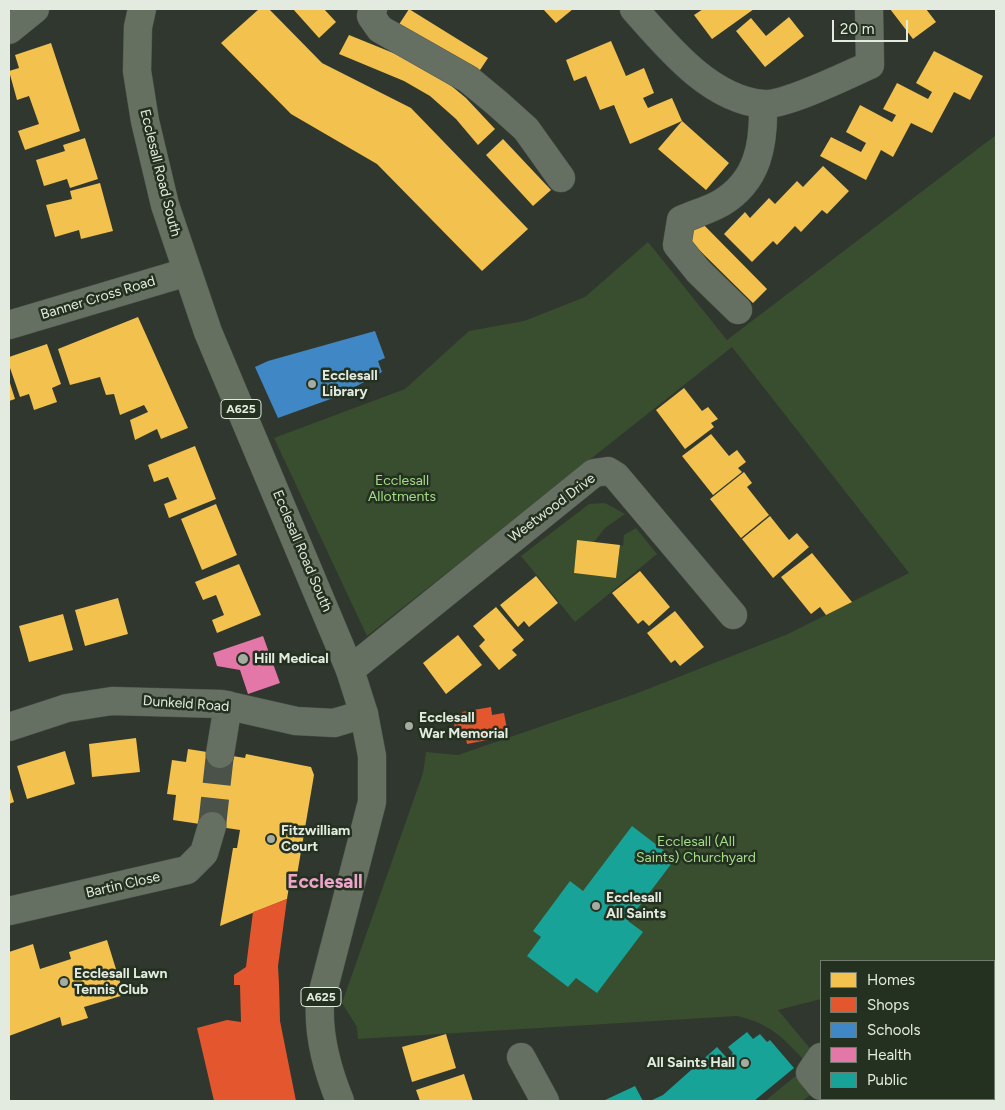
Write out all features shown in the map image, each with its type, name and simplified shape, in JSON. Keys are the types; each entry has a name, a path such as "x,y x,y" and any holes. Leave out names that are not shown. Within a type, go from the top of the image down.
{"main road":[{"name":"Ecclesall Road South","path":"142,9 138,27 137,71 145,121 165,205 208,332 350,670 364,714 372,756 372,802 320,1002 318,1028 332,1081 340,1101"}],"street":[{"path":"9,30 35,9"},
{"path":"373,9 372,16 380,29 468,79 526,129 561,178"},
{"path":"634,9 683,64 726,94 764,105 799,96 870,65 869,9"},
{"path":"738,310 698,271 677,245 681,220 720,204 740,188 756,165 764,134 764,105"},
{"name":"Banner Cross Road","path":"9,325 187,272"},
{"name":"Weetwood Drive","path":"350,670 594,473 608,471 616,476 734,615"},
{"name":"Dunkeld Road","path":"9,727 67,708 112,701 157,700 228,705 296,720 334,723 364,714"},
{"path":"220,754 228,705"},
{"name":"Bartin Close","path":"9,911 187,870 204,853 212,826"},
{"path":"521,1057 545,1101"},
{"path":"820,1058 810,1073 820,1085"}],"green space":[{"name":"Ecclesall (All Saints) Churchyard","path":"996,135 996,961 820,960 820,999 778,1010 813,1052 804,1060 774,1032 758,1023 737,1016 358,1039 357,1027 342,1003 423,773 426,752 458,755 635,694 788,634 909,573 732,347 367,636 274,438 405,389 469,331 524,321 585,297 648,242 727,340"},
{"path":"605,503 625,514 605,528 594,542 577,541 574,573 616,578 620,545 623,546 624,535 636,528 657,554 575,622 521,556 589,504"},
{"path":"798,1074 813,1093 802,1101 765,1101"}],"building: Homes":[{"path":"259,9 269,9 322,63 411,108 528,229 482,271 377,164 291,114 221,43"},
{"path":"293,9 324,9 336,22 319,38"},
{"path":"409,9 488,58 476,76 398,26"},
{"path":"543,9 573,9 556,23"},
{"path":"703,9 754,9 712,39 694,15"},
{"path":"890,9 926,9 936,22 913,39"},
{"path":"789,17 804,36 765,67 736,31 751,18 766,36"},
{"path":"349,35 413,61 443,79 466,98 495,129 478,145 456,119 430,96 404,81 339,54"},
{"path":"611,41 626,76 644,68 654,93 643,98 648,108 672,98 682,121 630,144 614,105 600,110 586,76 574,81 566,60"},
{"path":"51,43 80,131 25,150 18,131 39,124 29,96 17,100 9,71 19,68 15,55"},
{"path":"934,51 983,76 970,100 954,92 932,133 911,123 893,157 881,150 866,180 820,156 831,137 861,152 866,143 846,132 860,105 892,122 896,115 883,109 897,83 928,99 932,92 916,83"},
{"path":"682,121 729,163 706,190 658,149"},
{"path":"85,138 98,179 70,188 67,179 44,186 36,160 65,151 63,145"},
{"path":"503,139 551,190 533,206 486,155"},
{"path":"823,166 849,191 827,214 822,210 801,232 795,226 777,245 773,241 752,262 724,234 745,212 750,218 769,198 775,204 797,181 803,187"},
{"path":"100,183 113,231 81,239 79,230 55,237 46,205 72,199 70,191"},
{"path":"697,218 767,289 753,303 682,233"},
{"path":"138,317 188,428 161,439 157,429 135,440 130,420 148,412 144,405 120,415 114,394 106,395 100,377 70,385 58,349"},
{"path":"47,344 61,384 52,388 57,402 34,410 29,394 20,397 9,365 9,357"},
{"path":"9,380 15,399 9,401"},
{"path":"684,388 702,411 708,407 718,419 711,423 714,427 685,449 656,410"},
{"path":"711,434 729,456 737,450 746,462 738,468 742,472 713,495 682,456"},
{"path":"195,446 216,499 169,518 164,504 177,499 168,477 154,482 148,465"},
{"path":"744,472 752,483 747,487 769,515 741,538 710,499"},
{"path":"216,504 237,555 202,570 181,519"},
{"path":"770,516 789,540 797,533 809,547 773,578 742,539"},
{"path":"577,540 620,545 616,578 574,573"},
{"path":"812,553 852,602 826,615 820,607 811,614 781,577"},
{"path":"239,564 261,615 217,633 212,620 224,615 216,595 203,600 195,582"},
{"path":"640,571 670,607 649,626 643,620 638,624 612,593"},
{"path":"536,576 558,603 529,627 524,621 518,627 500,605"},
{"path":"118,598 128,634 85,646 75,610"},
{"path":"496,607 524,640 512,650 517,655 499,670 479,646 485,640 473,626"},
{"path":"675,611 704,647 680,666 675,660 671,663 647,633"},
{"path":"63,614 73,650 29,662 19,626"},
{"path":"458,635 482,665 446,694 423,663"},
{"path":"136,738 140,772 92,777 89,744"},
{"name":"Fitzwilliam Court","path":"188,749 245,758 246,754 311,767 314,775 297,875 291,874 287,899 220,926 233,848 237,848 240,830 173,820 176,795 167,794 172,760 186,762"},
{"path":"65,751 75,784 27,799 17,766"},
{"path":"9,785 14,802 9,804"},
{"name":"Ecclesall Lawn Tennis Club","path":"107,940 124,995 84,1007 88,1018 62,1026 60,1017 9,1036 9,952 33,944 40,969 71,959 69,952"},
{"path":"446,1034 456,1068 412,1082 402,1047"},
{"path":"995,1048 996,1048 995,1086"},
{"path":"464,1074 473,1101 420,1101 416,1090"},
{"path":"924,1100 925,1101 899,1101"},
{"path":"936,1100 966,1100 964,1101"}],"building: Shops":[{"path":"491,707 492,715 504,713 507,729 491,732 492,739 467,744 465,734 456,736 454,722 464,720 462,712"},
{"path":"287,899 278,966 280,1021 296,1101 214,1101 197,1028 227,1020 241,1022 240,985 234,985 234,975 246,967 253,912"}],"building: Schools":[{"name":"Ecclesall Library","path":"375,331 385,358 378,361 382,372 339,396 278,418 255,367 268,361"}],"building: Health":[{"name":"Hill Medical","path":"263,636 280,683 248,694 240,670 217,666 213,653"}],"building: Public":[{"name":"Ecclesall All Saints","path":"632,826 675,859 628,921 643,932 597,993 576,978 568,987 527,956 541,937 533,931 570,881 583,891"},
{"name":"All Saints Hall","path":"747,1032 753,1039 760,1034 767,1042 770,1040 794,1068 754,1101 650,1101 663,1095 717,1047 727,1058 733,1053 728,1047"},
{"name":"All Saints Hall","path":"635,1086 643,1101 603,1101"}],"tunnel":[{"path":"212,826 220,754"}],"place":[{"name":"Ecclesall Library","path":"312,384"},
{"name":"Hill Medical","path":"243,659"},
{"name":"Ecclesall War Memorial","path":"409,726"},
{"name":"Fitzwilliam Court","path":"271,839"},
{"name":"Ecclesall All Saints","path":"596,906"},
{"name":"Ecclesall Lawn Tennis Club","path":"64,982"},
{"name":"All Saints Hall","path":"745,1063"}],"district":[{"name":"Ecclesall","path":"325,882"}],"park label":[{"name":"Ecclesall Allotments","path":"402,490"}]}
